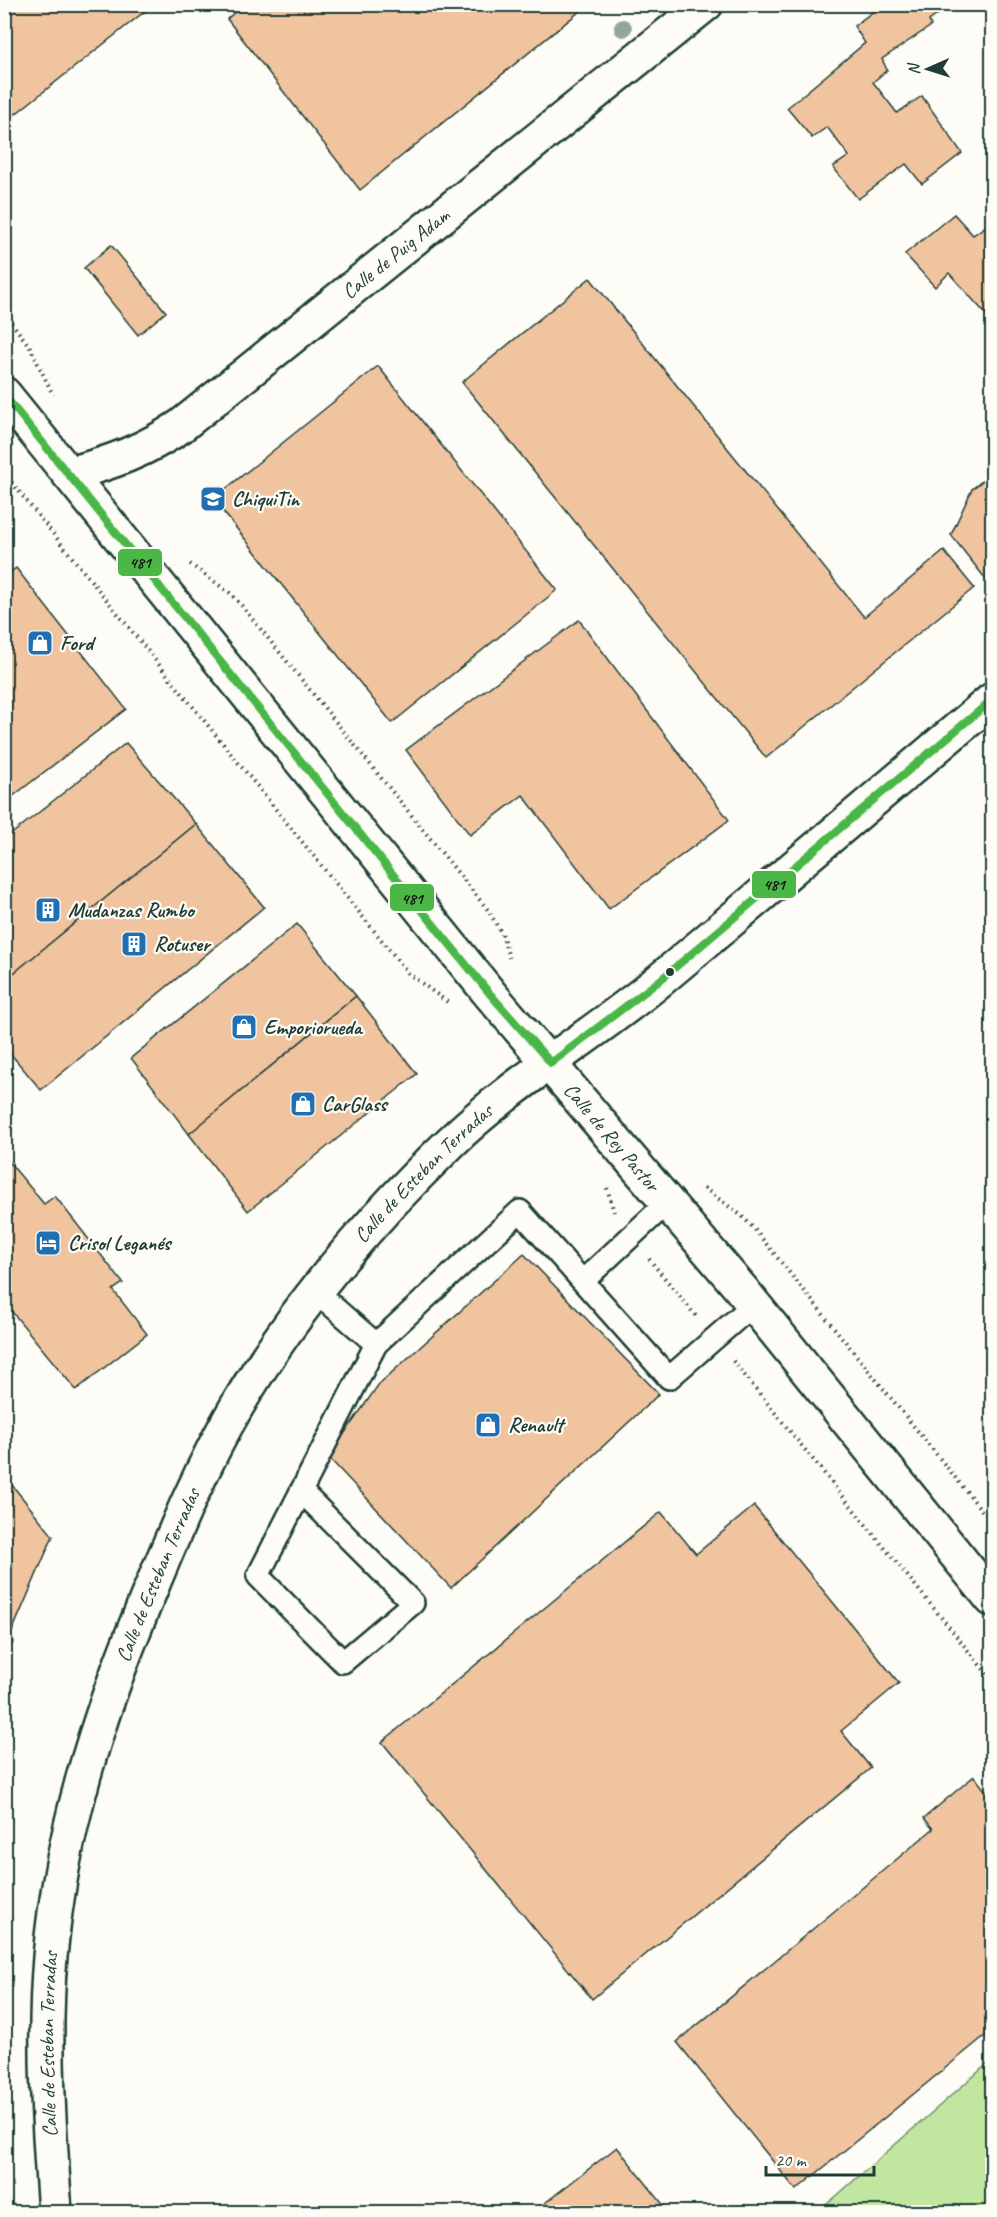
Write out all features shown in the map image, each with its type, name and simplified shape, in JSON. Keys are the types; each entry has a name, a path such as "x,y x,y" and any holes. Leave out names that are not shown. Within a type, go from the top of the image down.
{"street":[{"name":"Calle de Puig Adam","path":"69,474 108,464 142,450 181,426 699,7"},
{"name":"Calle de Rey Pastor","path":"4,394 482,984 754,1305 993,1599"},
{"name":"Calle de Esteban Terradas","path":"56,2212 48,2075 50,1959 62,1865 83,1769 107,1697 185,1508 208,1459 238,1405 285,1332 315,1291 391,1204 454,1139 659,981 993,699"}],"lane":[{"path":"583,1281 668,1202"},
{"path":"301,1491 413,1603 343,1662 258,1576 301,1491 376,1344 520,1211 669,1378 754,1305"},
{"path":"315,1291 376,1344"}],"path":[{"path":"4,313 30,347 55,399"},
{"path":"183,557 230,593 242,606 488,910 502,934 511,962"},
{"path":"699,1183 742,1216 993,1523"}],"green space":[{"path":"992,2060 992,2212 818,2212"}],"building":[{"path":"4,4 154,4 4,123"},
{"path":"244,4 575,4 580,11 360,190 227,19"},
{"path":"883,4 951,4 929,21 931,26 882,59 887,70 873,82 897,113 922,96 962,153 922,184 906,164 858,199 833,167 849,156 827,127 812,138 787,108 865,43 854,26"},
{"path":"954,214 973,235 992,222 992,321 949,273 935,287 905,254"},
{"path":"111,245 166,312 138,335 84,268"},
{"path":"590,278 864,617 944,551 974,588 766,758 462,382"},
{"path":"378,366 557,590 392,723 213,499"},
{"path":"992,473 992,587 951,535 972,489"},
{"name":"Ford","path":"16,568 126,709 4,803 4,577"},
{"path":"579,620 729,820 609,909 523,795 470,835 406,750"},
{"name":"Mudanzas Rumbo","path":"126,743 196,824 4,981 4,840"},
{"name":"Rotuser","path":"196,824 264,907 41,1090 4,1046 4,981"},
{"name":"Emporiorueda","path":"297,924 356,996 189,1134 131,1058"},
{"name":"CarGlass","path":"356,996 417,1074 248,1211 189,1134"},
{"name":"Crisol Leganés","path":"4,1156 44,1204 55,1196 123,1283 113,1290 147,1334 76,1390 4,1302"},
{"name":"Renault","path":"524,1254 659,1394 451,1588 328,1457 379,1384"},
{"path":"4,1475 53,1536 8,1641 13,1642 4,1661"},
{"path":"754,1506 899,1683 841,1731 871,1768 592,1999 382,1742 661,1512 696,1554"},
{"path":"974,1776 992,1799 992,2030 796,2190 677,2042 933,1829 924,1818"},
{"path":"617,2147 669,2212 546,2212 541,2206"}],"transit line":[{"name":"481","path":"4,395 490,994 551,1063"},
{"name":"481","path":"551,1063 659,981 992,700"}],"place":[{"name":"ChiquiTin","path":"213,499"},
{"name":"Ford","path":"40,643"},
{"name":"Mudanzas Rumbo","path":"48,910"},
{"name":"Rotuser","path":"134,944"},
{"name":"Emporiorueda","path":"244,1027"},
{"name":"CarGlass","path":"303,1104"},
{"name":"Crisol Leganés","path":"48,1243"},
{"name":"Renault","path":"488,1425"}]}
